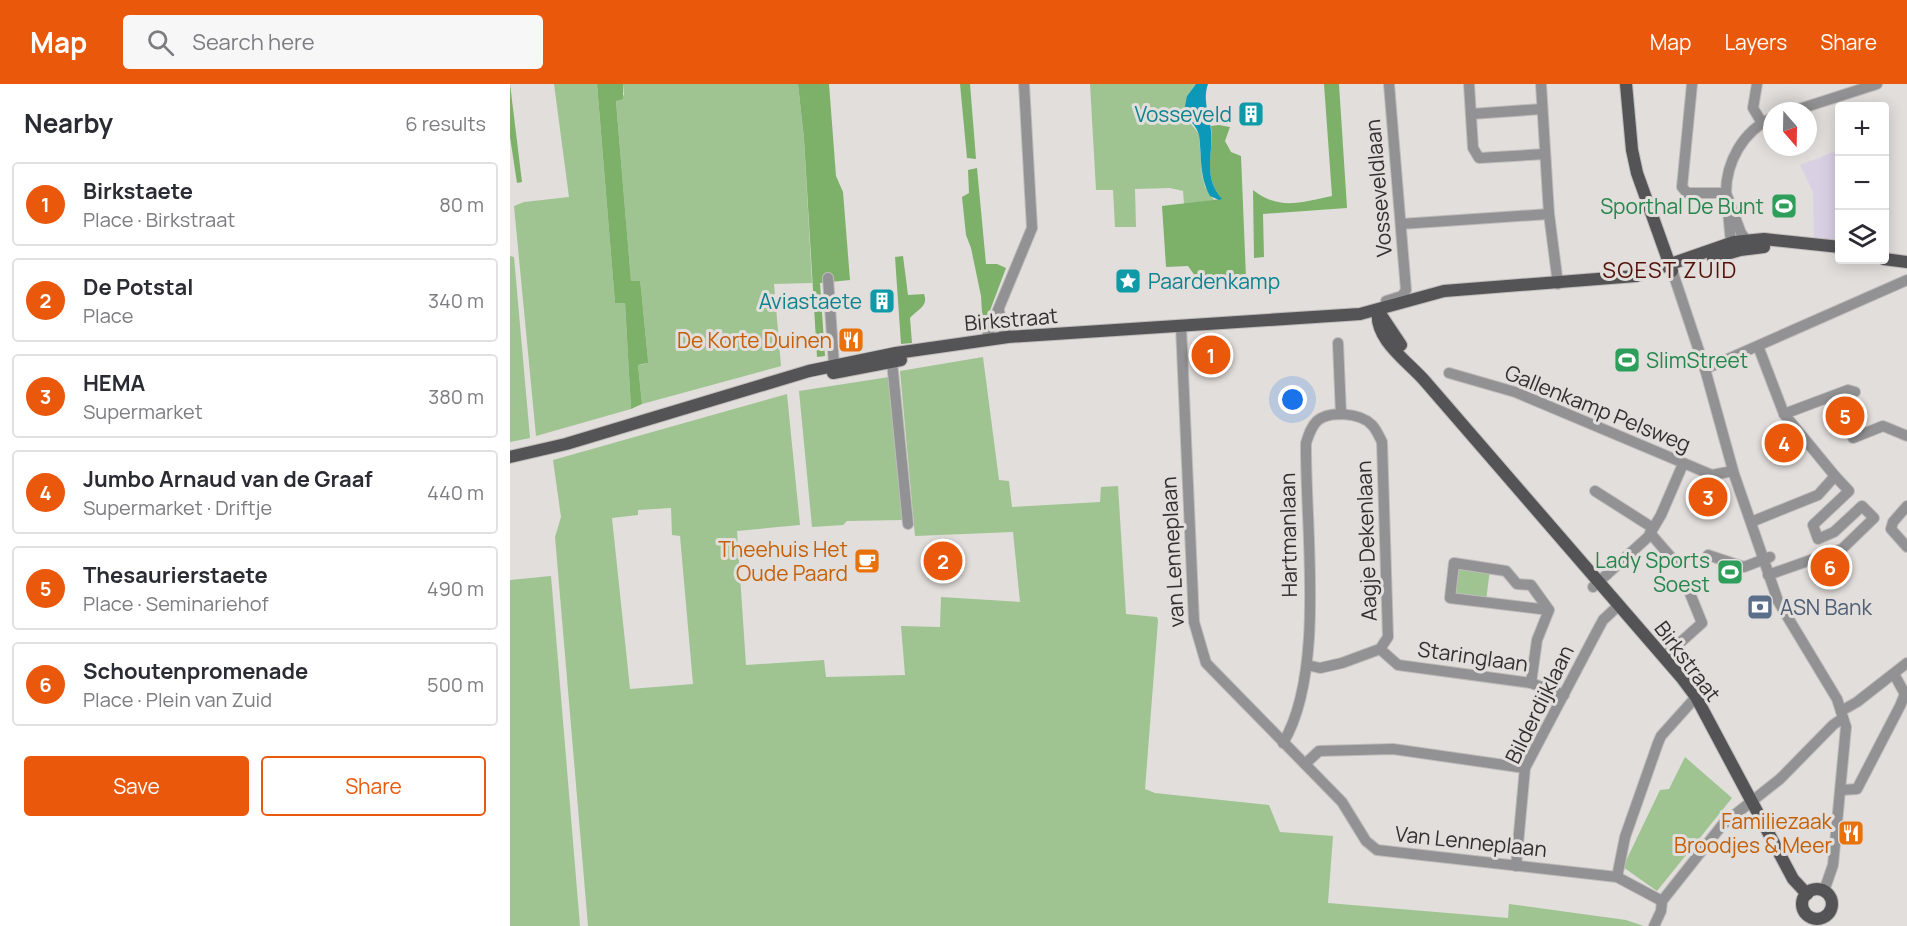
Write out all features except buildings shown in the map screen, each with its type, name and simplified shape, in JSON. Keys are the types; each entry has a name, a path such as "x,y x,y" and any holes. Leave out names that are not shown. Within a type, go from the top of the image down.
{"main road":[{"path":"1626,84 1632,150 1637,173 1672,269"},
{"path":"1672,269 1731,243 1746,240 1764,239 1835,247"},
{"path":"1379,316 1463,290 1620,279 1672,269 1753,248 1835,253"},
{"path":"1889,253 1907,255"},
{"path":"1889,260 1907,262"},
{"name":"Birkstraat","path":"895,354 918,355 992,344 1181,329 1211,323 1229,324 1320,318 1348,323 1379,316 1411,365 1596,584 1619,604 1696,698 1793,879 1807,894"},
{"name":"Birkstraat","path":"510,458 566,444 834,365 986,339 1181,329"},
{"name":"Birkstraat","path":"800,376 852,370 871,359"},
{"path":"1816,890 1824,891 1832,904 1829,914 1821,922 1805,913 1802,904 1807,894 1816,890"}],"street":[{"path":"986,339 1032,228 1024,84"},
{"name":"Vosseveldlaan","path":"1337,310 1377,304 1402,296 1406,290 1389,84"},
{"path":"1469,84 1473,148 1479,158 1545,154"},
{"path":"1541,84 1549,214 1558,284"},
{"path":"1692,84 1682,187 1686,193 1726,193"},
{"path":"1757,84 1753,108 1763,117"},
{"path":"1817,103 1876,84"},
{"path":"1471,114 1542,109"},
{"path":"1731,243 1726,193 1730,165 1749,133 1763,123"},
{"path":"1726,193 1741,233 1746,240"},
{"path":"1401,224 1549,214"},
{"path":"1672,269 1705,369 1733,471 1767,559 1768,574 1778,602 1829,685 1842,715 1846,738 1841,790 1833,865 1824,891"},
{"path":"828,278 834,365"},
{"path":"1705,369 1907,280"},
{"path":"999,310 1003,328 1008,337"},
{"name":"van Lenneplaan","path":"1181,329 1194,622 1198,642 1206,663 1283,743"},
{"path":"1338,343 1341,414"},
{"path":"1758,346 1784,414 1849,491 1813,525 1818,538 1834,532 1862,506 1874,518 1842,549 1768,574"},
{"path":"895,354 908,524"},
{"name":"Gallenkamp Pelsweg","path":"1449,373 1515,392 1714,475 1733,471"},
{"path":"1784,414 1848,390 1855,392"},
{"name":"Hartmanlaan","path":"1283,743 1292,728 1307,665 1310,636 1306,443 1310,430 1319,419 1341,414"},
{"name":"Aagje Dekenlaan","path":"1307,665 1320,668 1380,649 1388,637 1382,442 1372,425 1361,417 1341,414"},
{"path":"1853,438 1883,426 1907,436"},
{"path":"1596,584 1652,530 1683,464"},
{"path":"1751,522 1818,495 1835,476"},
{"path":"1595,491 1652,530 1676,563"},
{"path":"1907,506 1893,522 1891,529 1907,547"},
{"path":"1708,555 1744,567 1767,559"},
{"path":"1454,562 1506,571 1517,584 1531,585 1549,610 1450,598 1454,562"},
{"path":"1664,657 1702,623 1687,586"},
{"name":"Bilderdijklaan","path":"1516,866 1525,768 1603,620 1619,604"},
{"path":"1531,683 1537,640 1549,610"},
{"name":"Staringlaan","path":"1380,649 1398,665 1531,683 1564,695"},
{"path":"1654,926 1661,911 1662,901 1723,824 1780,779 1842,715 1907,663"},
{"path":"1841,790 1857,789 1900,706 1905,694 1894,674"},
{"path":"1617,877 1625,837 1658,743 1696,698"},
{"name":"Van Lenneplaan","path":"1283,743 1342,802 1366,841 1377,850 1617,877 1662,901"},
{"path":"1305,764 1319,751 1393,748 1525,768"}],"shaded area":[{"path":"1835,152 1835,240 1814,238 1813,192 1800,165"}],"green space":[{"path":"510,84 522,182 517,183 510,137"},
{"path":"554,84 597,84 615,303 625,303 631,409 536,436 514,206 524,202 569,197"},
{"path":"597,84 623,84 623,99 616,101 631,281 640,281 648,360 648,363 638,365 642,404 631,409 625,303 615,303"},
{"path":"623,84 798,84 804,139 812,283 774,284 781,366 642,404 638,365 646,364 648,360 640,281 631,282 616,100 624,95"},
{"path":"798,84 829,84 836,176 843,192 850,280 820,283 825,356 817,357 804,139"},
{"path":"960,84 970,84 976,159 967,158"},
{"path":"1090,84 1196,84 1187,96 1187,119 1199,134 1202,175 1205,187 1214,200 1184,204 1183,191 1170,188 1135,189 1136,227 1115,227 1113,190 1096,190"},
{"path":"1324,84 1339,84 1347,208 1263,214 1264,257 1254,258 1253,190 1263,197 1282,203 1332,196"},
{"path":"1211,126 1230,127 1225,141 1231,152 1241,156 1246,278 1198,280 1188,266 1166,267 1162,206 1221,199 1210,172"},
{"path":"977,168 986,264 997,264 1006,268 983,329 981,296 966,235 962,197 969,193 968,170"},
{"path":"510,256 514,257 530,438 510,442"},
{"path":"903,256 908,295 924,294 925,302 922,308 910,318 912,343 901,344 895,257"},
{"path":"983,357 999,480 1009,481 1012,507 1100,502 1101,487 1118,486 1126,614 1157,617 1158,621 1145,789 1155,793 1269,805 1280,832 1333,836 1328,903 1508,918 1509,904 1626,920 1644,926 588,926 555,537 561,517 553,460 787,394 800,525 737,531 746,665 824,660 826,677 905,675 901,626 940,627 941,597 1020,602 1013,532 915,536 900,371","holes":["671,508 672,535 680,536 693,684 630,689 612,518 638,515 638,510"]},
{"path":"889,377 903,520 847,521 843,525 812,527 799,391"},
{"path":"1456,565 1490,569 1486,601 1453,596"},
{"path":"551,576 580,926 510,926 510,580"},
{"path":"1685,757 1732,798 1657,891 1623,867 1660,790 1669,789"}],"water":[{"path":"1196,84 1208,84 1206,96 1211,131 1210,167 1216,191 1222,199 1219,200 1210,196 1206,189 1202,174 1199,135 1184,111 1187,96"}],"place":[{"name":"Vosseveld","path":"1251,114"},
{"name":"Sporthal De Bunt","path":"1784,206"},
{"name":"Paardenkamp","path":"1128,281"},
{"name":"Aviastaete","path":"882,301"},
{"name":"De Korte Duinen","path":"851,340"},
{"name":"Birkstaete","path":"1211,355"},
{"name":"SlimStreet","path":"1627,360"},
{"name":"Thesaurierstaete","path":"1845,416"},
{"name":"Jumbo Arnaud van de Graaf","path":"1784,443"},
{"name":"HEMA","path":"1708,497"},
{"name":"Theehuis Het Oude Paard","path":"867,561"},
{"name":"De Potstal","path":"943,561"},
{"name":"Schoutenpromenade","path":"1830,567"},
{"name":"Lady Sports Soest","path":"1730,572"},
{"name":"ASN Bank","path":"1760,607"},
{"name":"Familiezaak Broodjes & Meer","path":"1851,833"}],"district":[{"name":"SOEST ZUID","path":"1670,270"}]}
